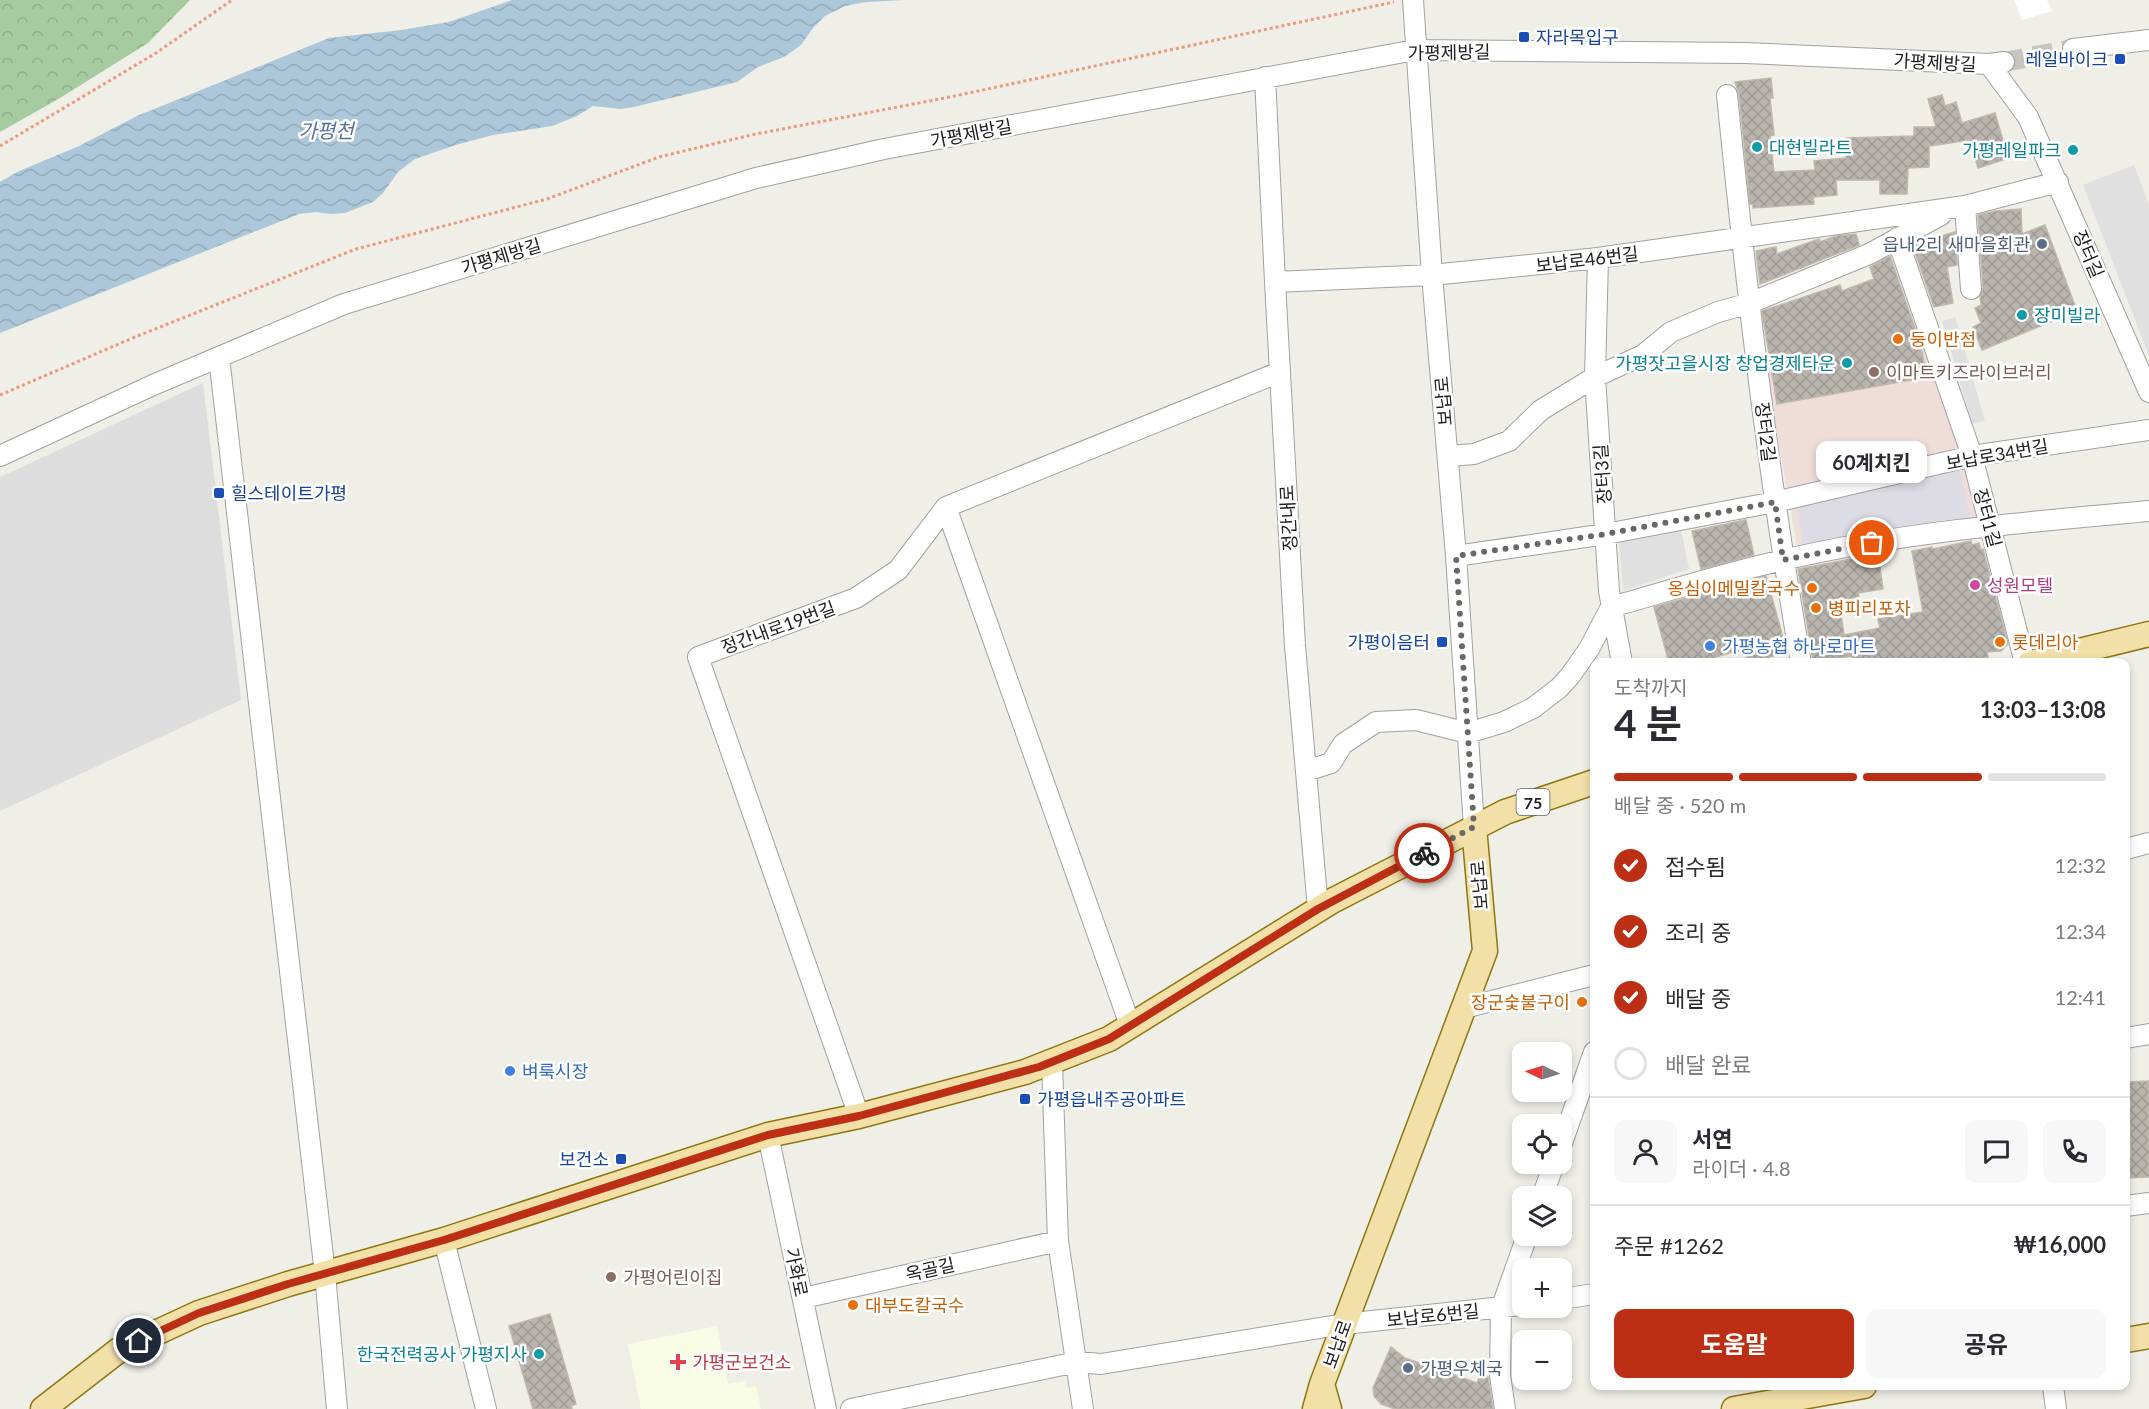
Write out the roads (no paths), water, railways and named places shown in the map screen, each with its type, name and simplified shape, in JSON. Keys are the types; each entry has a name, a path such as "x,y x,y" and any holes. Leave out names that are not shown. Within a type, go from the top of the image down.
{"main road":[{"path":"2051,658 2149,634"},
{"name":"75","path":"43,1409 119,1350 199,1313 288,1284 444,1240 768,1135 859,1116 1025,1072 1053,1062 1109,1039 1318,909 1474,827 1505,812 1590,783"},
{"name":"보납로","path":"1315,1409 1344,1324 1399,1184 1485,951 1474,827"},
{"path":"2130,1339 2149,1336"},
{"path":"1322,1384 1329,1409"},
{"path":"1734,1409 1816,1397 1847,1390"}],"street":[{"name":"보납로","path":"1407,5 1415,50 1432,275 1449,456 1474,827"},
{"path":"2073,49 2147,45"},
{"name":"가평제방길","path":"0,456 142,390 344,304 756,178 884,149 1415,50 1746,53 1996,63 2028,117 2058,182"},
{"name":"정간내로","path":"1265,77 1295,646 1318,909"},
{"path":"1727,95 1741,239"},
{"name":"보납로46번길","path":"1432,275 1598,258 1741,239 1960,206 2058,182"},
{"name":"장터길","path":"2058,182 2149,392"},
{"path":"1449,456 1474,454 1509,441 1541,410 1595,377 1643,355 1671,332 1718,312 1750,303 1869,254 1960,206 1971,289"},
{"name":"장터1길","path":"1897,238 1972,456 2024,658"},
{"name":"장터2길","path":"1741,239 1783,560 1800,658"},
{"name":"장터3길","path":"1598,258 1595,377 1611,607 1621,658"},
{"path":"1275,282 1432,275"},
{"path":"219,357 325,1274 337,1409"},
{"path":"1130,1025 946,507 1280,372"},
{"name":"보납로34번길","path":"1456,556 1606,534 1775,502 1972,456 2149,430"},
{"name":"정간내로19번길","path":"859,1116 698,657 856,598 898,570 946,507"},
{"path":"1306,771 1331,763 1343,744 1376,723 1416,720 1468,733 1504,722 1533,708 1559,688 1588,649 1611,607 1783,560 1916,535 1991,525 2149,511"},
{"path":"2130,848 2149,843"},
{"path":"1464,1008 1590,976"},
{"path":"2130,1037 2149,1034"},
{"path":"1053,1062 1058,1240 1083,1409"},
{"path":"1572,1115 1590,1063"},
{"name":"가화로","path":"768,1135 826,1409"},
{"path":"2130,1205 2149,1203"},
{"path":"444,1240 486,1409"},
{"name":"옥골길","path":"803,1298 1058,1240"},
{"path":"1504,1409 1500,1375 1501,1309 1523,1246"},
{"path":"1572,1297 1590,1295"},
{"name":"보납로6번길","path":"1077,1362 1101,1364 1344,1324 1512,1307"},
{"path":"851,1409 1077,1362"},
{"path":"2054,1390 2056,1409"}],"water":[{"name":"가평천","path":"512,0 905,0 866,2 845,6 825,16 801,45 784,57 758,67 737,82 634,107 621,109 593,106 577,116 552,126 493,135 415,159 398,172 383,193 373,202 345,213 299,214 0,333 0,182 17,172 79,146 137,116 329,38 449,22"}],"tunnel":[{"path":"2004,62 2073,49"}],"place":[{"name":"자라목입구","path":"1524,37"},
{"name":"레일바이크","path":"2120,59"},
{"name":"대현빌라트","path":"1757,147"},
{"name":"가평레일파크","path":"2073,150"},
{"name":"읍내2리 새마을회관","path":"2042,244"},
{"name":"장미빌라","path":"2022,315"},
{"name":"둥이반점","path":"1898,339"},
{"name":"가평잣고을시장 창업경제타운","path":"1847,363"},
{"name":"이마트키즈라이브러리","path":"1874,372"},
{"name":"힐스테이트가평","path":"219,493"},
{"name":"60계치킨","path":"1872,543"},
{"name":"성원모텔","path":"1975,585"},
{"name":"옹심이메밀칼국수","path":"1812,588"},
{"name":"병피리포차","path":"1816,608"},
{"name":"가평이음터","path":"1442,642"},
{"name":"롯데리아","path":"2000,642"},
{"name":"가평농협 하나로마트","path":"1710,646"},
{"name":"장군숯불구이","path":"1582,1002"},
{"name":"벼룩시장","path":"510,1071"},
{"name":"가평읍내주공아파트","path":"1025,1099"},
{"name":"보건소","path":"621,1159"},
{"name":"가평어린이집","path":"611,1277"},
{"name":"대부도칼국수","path":"853,1305"},
{"name":"한국전력공사 가평지사","path":"539,1354"},
{"name":"가평군보건소","path":"678,1362"},
{"name":"가평우체국","path":"1408,1368"}]}
